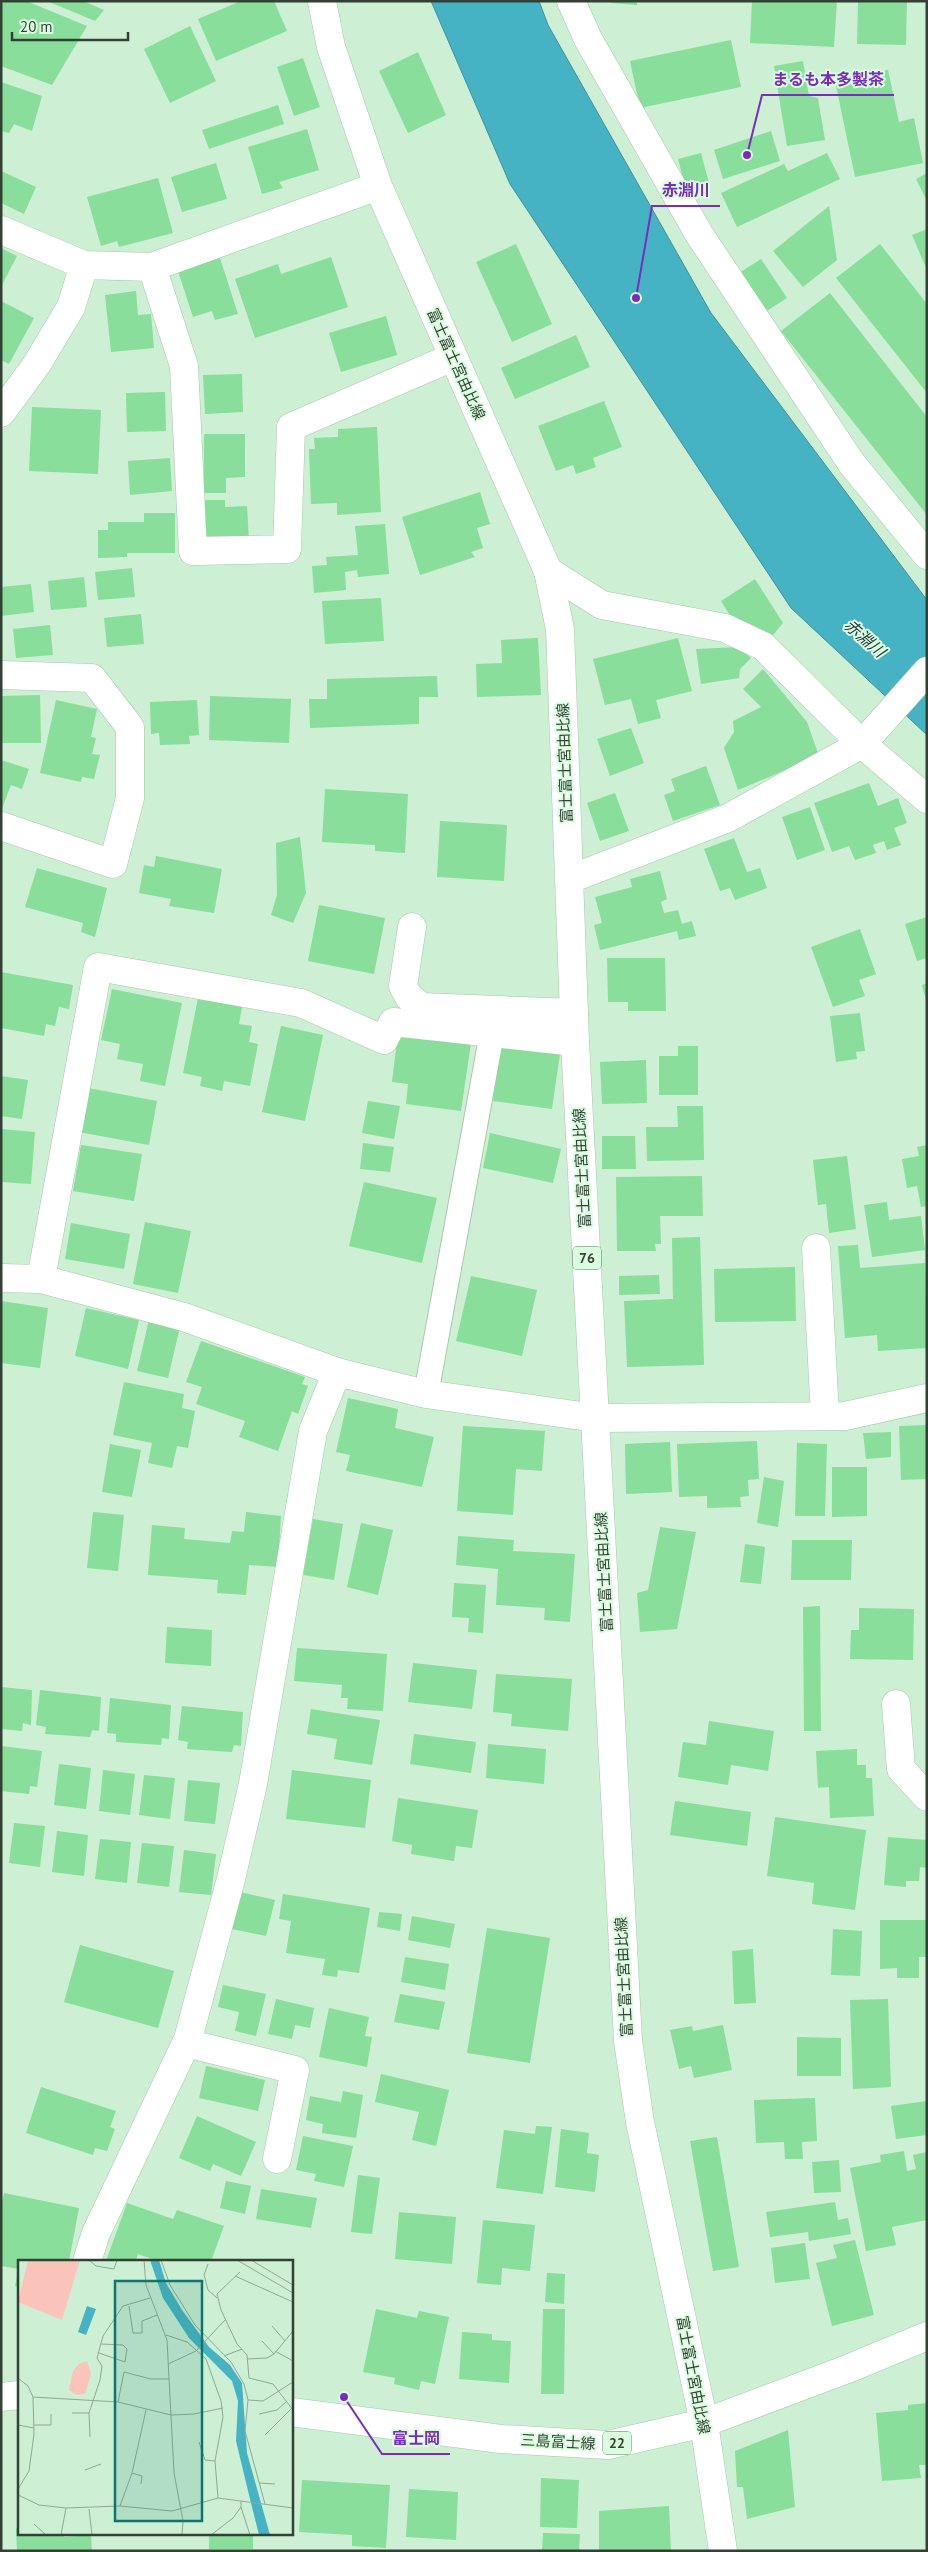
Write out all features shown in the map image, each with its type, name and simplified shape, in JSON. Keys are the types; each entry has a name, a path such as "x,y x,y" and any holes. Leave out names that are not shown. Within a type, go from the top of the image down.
{"street":[{"name":"富士富士宮由比線","path":"322,1 331,47 378,186 548,571 560,629 574,1012 628,2041 640,2122 704,2423 723,2551"},
{"path":"571,1 588,40 699,234 852,464 927,555"},
{"path":"1,230 84,265 152,267 378,186"},
{"path":"1,413 37,364 71,308 84,265"},
{"path":"152,267 184,366 193,551 287,549 290,427 453,357"},
{"path":"548,571 602,605 725,628 763,646 862,744 927,799"},
{"path":"570,879 728,818 862,744 927,671"},
{"path":"1,675 92,678 130,727 132,754 130,798 113,864 1,826"},
{"path":"412,927 403,986 408,997 422,1007 574,1012"},
{"path":"41,1279 98,967 301,1003 384,1040 393,1022 576,1042"},
{"path":"816,1248 825,1416"},
{"path":"1,1278 41,1279 184,1317 337,1372 426,1394 596,1418 844,1416 927,1398"},
{"path":"87,2260 96,2233 186,2043 231,1880 253,1784 313,1432 337,1372"},
{"path":"896,1704 901,1769 927,1797"},
{"path":"186,2043 295,2070 277,2159"},
{"name":"三島富士線","path":"292,2412 500,2439 608,2445 704,2423 850,2368 927,2336"},
{"path":"1,2397 18,2395"}],"lane":[{"path":"426,1394 492,1033"}],"water":[{"path":"431,1 539,1 548,25 711,313 927,600 927,735 791,608 510,184"}],"building":[{"path":"1,1 26,1 87,26 52,85 1,66"},
{"path":"47,1 83,1 104,10 95,21"},
{"path":"241,1 274,1 287,31 216,61 198,19"},
{"path":"611,1 637,1 637,5 611,3"},
{"path":"752,1 837,1 834,47 750,43"},
{"path":"858,1 907,1 906,45 857,44"},
{"path":"190,26 216,81 170,103 144,49"},
{"path":"731,40 741,87 640,108 630,61"},
{"path":"418,52 446,115 408,133 379,71"},
{"path":"303,58 320,107 294,116 277,67"},
{"path":"803,61 809,96 818,98 825,140 787,146 774,66"},
{"path":"888,70 899,122 914,118 923,163 855,177 835,81"},
{"path":"1,82 42,96 32,131 14,124 9,133 1,131"},
{"path":"278,105 284,124 209,149 202,130"},
{"path":"307,129 319,170 279,182 283,188 262,194 248,147"},
{"path":"771,131 780,161 723,179 714,150"},
{"path":"701,153 709,183 686,189 678,159"},
{"path":"827,153 840,179 737,227 721,193 784,164 788,171"},
{"path":"216,163 227,199 182,212 171,177"},
{"path":"1,171 36,187 24,214 1,203"},
{"path":"927,173 927,201 916,179"},
{"path":"158,178 173,233 119,247 117,241 101,246 87,197"},
{"path":"829,206 837,260 803,287 773,251"},
{"path":"927,229 927,270 912,235"},
{"path":"516,244 552,324 512,342 476,262"},
{"path":"880,244 927,304 927,393 836,278"},
{"path":"1,248 17,256 1,287"},
{"path":"331,257 348,307 255,338 235,279 278,264 281,274"},
{"path":"220,258 238,314 215,320 212,311 193,317 178,271"},
{"path":"761,259 787,298 762,314 736,275"},
{"path":"136,291 138,315 151,314 154,348 111,352 105,295"},
{"path":"830,293 927,417 927,515 781,331"},
{"path":"1,301 34,318 9,364 1,360"},
{"path":"386,316 397,355 341,372 329,333"},
{"path":"576,335 590,367 515,399 501,368"},
{"path":"242,374 243,412 205,414 203,375"},
{"path":"165,392 166,431 127,432 126,393"},
{"path":"604,401 622,447 593,458 596,467 576,474 573,465 556,471 538,426"},
{"path":"32,407 101,410 98,474 29,471"},
{"path":"377,427 381,512 337,515 337,503 311,504 309,449 315,449 314,438 338,437 338,429"},
{"path":"204,434 245,434 245,477 226,478 226,493 204,493"},
{"path":"170,458 172,491 130,495 128,461"},
{"path":"480,492 490,524 477,528 483,548 471,552 475,557 420,575 402,517"},
{"path":"204,500 225,500 225,507 247,506 249,540 206,541"},
{"path":"144,513 175,513 175,553 127,553 127,557 98,558 98,530 108,530 108,522 144,522"},
{"path":"385,524 389,574 358,577 357,570 345,572 346,590 314,593 312,566 327,565 326,557 358,555 355,526"},
{"path":"132,568 135,597 98,600 95,572"},
{"path":"84,577 87,607 51,610 48,581"},
{"path":"755,579 783,623 773,635 731,617 721,601"},
{"path":"31,584 34,612 1,616 1,587"},
{"path":"381,598 384,641 325,644 322,601"},
{"path":"141,614 144,644 107,647 104,618"},
{"path":"50,625 53,655 16,658 13,629"},
{"path":"538,638 541,695 477,697 476,664 502,663 501,640"},
{"path":"678,638 692,691 656,700 661,718 638,724 631,699 605,705 593,659"},
{"path":"739,647 751,658 740,669 739,678 701,684 696,649"},
{"path":"763,669 807,722 819,756 738,790 724,748 734,732 733,721 761,707 743,689"},
{"path":"437,676 438,697 419,697 419,724 310,728 309,699 327,699 327,679"},
{"path":"40,695 41,743 1,743 1,696"},
{"path":"210,696 291,699 289,743 209,740"},
{"path":"56,700 97,709 91,737 96,738 92,754 100,755 94,779 82,777 81,782 40,773"},
{"path":"197,700 199,735 189,736 190,744 160,745 159,733 151,734 150,702"},
{"path":"631,728 644,763 610,776 597,739"},
{"path":"1,760 29,769 22,789 11,785 1,811"},
{"path":"706,766 720,805 673,821 664,795 675,791 671,779"},
{"path":"869,783 878,806 898,798 907,823 894,828 901,845 887,850 884,841 873,845 876,853 855,860 849,846 832,852 814,803"},
{"path":"325,789 408,794 405,853 375,851 375,845 322,842"},
{"path":"615,793 629,831 600,841 587,803"},
{"path":"810,807 825,850 797,860 782,817"},
{"path":"440,821 507,825 504,881 437,877"},
{"path":"300,837 306,893 293,923 271,915 277,895 276,843"},
{"path":"734,838 747,872 760,868 767,888 735,900 730,888 720,891 704,849"},
{"path":"156,856 222,869 214,913 169,906 171,899 139,893 144,865 154,867"},
{"path":"37,868 107,888 95,937 81,932 83,923 25,907"},
{"path":"660,871 667,899 661,902 664,913 678,910 682,924 692,921 696,936 679,940 677,931 600,950 594,925 602,923 595,897 632,887 630,879"},
{"path":"319,905 385,918 374,974 308,961"},
{"path":"927,917 927,958 917,961 905,924"},
{"path":"860,929 876,974 859,980 865,996 833,1007 811,947"},
{"path":"607,958 665,958 666,1011 628,1011 628,1002 608,1002"},
{"path":"1,972 73,985 69,1009 59,1007 55,1026 46,1024 44,1036 1,1028"},
{"path":"927,983 927,1000 926,1000 922,985"},
{"path":"112,989 182,1003 165,1086 140,1081 143,1064 117,1059 120,1044 101,1040"},
{"path":"198,998 242,1007 239,1024 252,1026 249,1042 258,1044 250,1086 224,1081 222,1091 200,1086 202,1077 183,1073"},
{"path":"860,1013 865,1051 856,1052 857,1059 836,1062 830,1016"},
{"path":"281,1026 323,1035 305,1121 262,1112"},
{"path":"398,1033 471,1043 461,1111 406,1104 408,1084 392,1082"},
{"path":"501,1045 560,1054 552,1109 493,1101"},
{"path":"678,1046 698,1046 698,1095 659,1095 659,1056 678,1056"},
{"path":"646,1060 647,1103 602,1104 600,1062"},
{"path":"1,1076 28,1080 22,1119 1,1116"},
{"path":"88,1088 157,1101 149,1145 79,1132"},
{"path":"368,1101 400,1106 394,1139 362,1133"},
{"path":"677,1106 703,1106 704,1160 647,1161 646,1127 678,1127"},
{"path":"1,1129 35,1132 31,1184 1,1182"},
{"path":"490,1133 561,1149 553,1183 483,1168"},
{"path":"602,1136 635,1136 636,1169 602,1169"},
{"path":"363,1143 394,1147 390,1172 360,1169"},
{"path":"81,1145 142,1154 134,1201 73,1191"},
{"path":"927,1145 927,1206 921,1207 917,1186 907,1188 902,1159 919,1156 917,1147"},
{"path":"847,1156 856,1229 829,1233 826,1204 818,1205 813,1160"},
{"path":"702,1176 703,1216 660,1216 661,1244 655,1244 656,1251 617,1251 616,1177"},
{"path":"364,1182 437,1198 422,1263 349,1246"},
{"path":"887,1202 889,1220 921,1216 925,1250 872,1257 864,1205"},
{"path":"145,1222 191,1231 178,1293 133,1284"},
{"path":"71,1223 130,1234 124,1269 65,1259"},
{"path":"700,1237 704,1365 627,1367 624,1301 673,1299 672,1238"},
{"path":"858,1245 860,1268 925,1263 927,1348 878,1351 877,1335 845,1338 838,1246"},
{"path":"795,1267 796,1321 715,1322 714,1269"},
{"path":"659,1275 660,1294 619,1295 619,1276"},
{"path":"471,1276 537,1290 522,1356 456,1341"},
{"path":"1,1301 48,1308 40,1368 1,1363"},
{"path":"86,1308 139,1320 128,1369 75,1356"},
{"path":"149,1320 180,1327 168,1378 137,1371"},
{"path":"201,1341 305,1377 302,1384 308,1386 298,1414 292,1411 278,1451 239,1437 245,1421 196,1404 202,1387 186,1382"},
{"path":"124,1382 184,1394 182,1408 195,1411 188,1448 177,1446 172,1468 148,1463 152,1443 113,1435"},
{"path":"348,1398 398,1409 395,1428 434,1437 422,1487 346,1471 350,1455 336,1452"},
{"path":"927,1425 927,1479 901,1480 899,1426"},
{"path":"463,1426 545,1431 542,1471 516,1469 513,1515 457,1511"},
{"path":"891,1432 891,1457 866,1459 863,1433"},
{"path":"757,1441 759,1479 748,1480 749,1496 740,1497 741,1507 707,1508 707,1496 679,1497 677,1444"},
{"path":"670,1442 672,1492 626,1494 625,1444"},
{"path":"797,1443 827,1444 825,1516 795,1516"},
{"path":"110,1444 141,1450 132,1497 102,1492"},
{"path":"832,1467 867,1467 867,1516 832,1517"},
{"path":"764,1477 784,1481 778,1527 757,1523"},
{"path":"93,1512 124,1515 118,1571 87,1568"},
{"path":"246,1512 281,1516 278,1567 249,1565 246,1595 217,1593 218,1580 148,1575 152,1525 185,1528 184,1539 230,1543 232,1531 244,1532"},
{"path":"313,1519 343,1524 334,1580 303,1575"},
{"path":"361,1523 393,1530 378,1595 347,1587"},
{"path":"660,1527 696,1532 677,1629 640,1632 637,1593 648,1590"},
{"path":"458,1536 514,1540 513,1551 575,1554 570,1622 544,1620 545,1608 496,1605 498,1569 456,1565"},
{"path":"792,1540 852,1540 851,1580 791,1580"},
{"path":"745,1544 765,1547 761,1584 740,1582"},
{"path":"454,1583 486,1585 483,1633 468,1632 469,1618 452,1617"},
{"path":"820,1606 821,1731 804,1731 803,1607"},
{"path":"859,1608 914,1609 913,1660 850,1659 851,1630 859,1630"},
{"path":"167,1627 212,1630 211,1666 165,1663"},
{"path":"297,1648 387,1654 383,1711 347,1709 348,1698 341,1698 342,1685 294,1681"},
{"path":"413,1663 477,1670 472,1709 408,1702"},
{"path":"496,1674 572,1679 568,1731 511,1726 512,1714 493,1712"},
{"path":"1,1687 32,1690 31,1725 23,1723 22,1731 1,1729"},
{"path":"40,1690 101,1697 99,1731 92,1730 90,1737 45,1734 46,1727 36,1725"},
{"path":"110,1698 171,1705 169,1739 162,1738 161,1745 116,1742 116,1734 107,1733"},
{"path":"182,1706 243,1712 241,1746 234,1745 232,1752 187,1749 188,1742 178,1740"},
{"path":"311,1709 380,1720 372,1765 334,1759 337,1739 307,1734"},
{"path":"709,1721 774,1731 768,1771 731,1765 728,1785 678,1777 683,1742 706,1745"},
{"path":"414,1734 476,1742 471,1773 410,1764"},
{"path":"488,1744 546,1749 544,1784 486,1778"},
{"path":"1,1746 42,1751 37,1787 30,1786 29,1794 1,1791"},
{"path":"857,1749 857,1765 866,1765 866,1778 872,1778 874,1816 830,1818 829,1787 818,1788 816,1751"},
{"path":"59,1764 91,1768 86,1809 54,1805"},
{"path":"103,1770 135,1774 130,1815 99,1811"},
{"path":"292,1770 371,1780 365,1828 286,1819"},
{"path":"144,1775 175,1778 170,1819 139,1815"},
{"path":"188,1780 220,1783 215,1824 184,1821"},
{"path":"398,1798 478,1810 472,1848 456,1846 454,1861 411,1854 412,1845 392,1841"},
{"path":"675,1801 751,1812 747,1846 670,1835"},
{"path":"775,1817 866,1830 855,1910 812,1904 814,1883 767,1876"},
{"path":"14,1823 45,1826 40,1867 9,1863"},
{"path":"57,1831 88,1835 84,1876 52,1872"},
{"path":"888,1837 927,1840 927,1868 920,1867 919,1881 906,1881 906,1887 884,1885"},
{"path":"100,1839 131,1842 127,1883 95,1879"},
{"path":"142,1843 174,1846 169,1887 137,1883"},
{"path":"184,1850 216,1854 211,1895 179,1892"},
{"path":"240,1892 275,1900 266,1936 232,1929"},
{"path":"283,1894 370,1908 359,1973 338,1970 337,1977 322,1975 325,1959 286,1953 291,1921 279,1919"},
{"path":"379,1912 402,1914 400,1931 377,1927"},
{"path":"412,1916 455,1924 450,1948 408,1940"},
{"path":"880,1920 927,1920 927,1957 919,1957 919,1978 897,1978 897,1968 880,1969"},
{"path":"487,1928 550,1938 530,2063 467,2053"},
{"path":"833,1929 862,1931 860,1976 831,1975"},
{"path":"80,1945 174,1971 158,2028 64,2002"},
{"path":"753,1949 756,2003 734,2004 732,1951"},
{"path":"405,1957 449,1964 445,1990 401,1982"},
{"path":"223,1985 266,1994 256,2036 235,2031 239,2012 218,2007"},
{"path":"400,1994 445,2002 439,2030 394,2022"},
{"path":"276,1999 314,2008 310,2028 295,2025 292,2039 268,2034"},
{"path":"888,1999 891,2087 853,2089 850,2000"},
{"path":"329,2008 369,2017 365,2036 372,2037 367,2067 319,2057"},
{"path":"723,2025 732,2070 694,2078 691,2066 679,2069 670,2030 692,2026 693,2031"},
{"path":"797,2037 841,2038 841,2076 797,2076"},
{"path":"206,2066 265,2080 258,2111 199,2098"},
{"path":"381,2074 449,2090 436,2146 412,2140 419,2112 375,2102"},
{"path":"41,2087 116,2111 110,2127 115,2129 107,2151 95,2148 93,2155 26,2133"},
{"path":"343,2091 363,2095 356,2138 322,2133 323,2124 306,2120 310,2096 341,2102"},
{"path":"815,2098 817,2141 802,2142 803,2159 785,2159 784,2142 756,2143 754,2100"},
{"path":"927,2101 927,2135 896,2139 891,2106"},
{"path":"197,2116 256,2142 241,2176 213,2164 210,2171 179,2158"},
{"path":"536,2126 552,2127 543,2194 496,2188 504,2130 535,2134"},
{"path":"561,2129 589,2133 587,2153 599,2155 595,2192 555,2187"},
{"path":"303,2136 353,2146 344,2187 314,2181 316,2174 296,2170"},
{"path":"717,2137 739,2267 713,2271 690,2141"},
{"path":"904,2151 907,2171 916,2169 913,2155 927,2152 927,2220 892,2227 896,2245 866,2251 850,2168 881,2162 880,2155"},
{"path":"839,2160 841,2192 814,2193 812,2162"},
{"path":"358,2175 380,2178 372,2234 351,2232"},
{"path":"226,2181 251,2186 245,2214 220,2208"},
{"path":"261,2189 317,2198 311,2228 256,2219"},
{"path":"4,2193 79,2208 69,2260 18,2260 18,2269 1,2266 1,2207"},
{"path":"835,2202 838,2220 848,2218 851,2234 809,2241 808,2232 770,2237 766,2212"},
{"path":"127,2203 173,2219 177,2210 224,2226 211,2260 155,2260 138,2254 136,2260 106,2260"},
{"path":"399,2212 456,2217 452,2264 395,2259"},
{"path":"483,2220 535,2225 530,2271 502,2268 501,2285 477,2283"},
{"path":"855,2240 874,2315 832,2326 816,2263 837,2258 833,2245"},
{"path":"805,2243 810,2279 775,2283 771,2248"},
{"path":"18,2272 18,2287 15,2286"},
{"path":"547,2273 565,2274 564,2304 545,2302"},
{"path":"376,2309 417,2318 419,2311 449,2317 435,2384 421,2381 419,2390 394,2384 395,2378 363,2372"},
{"path":"543,2309 565,2309 564,2394 541,2394"},
{"path":"462,2332 492,2334 492,2340 511,2341 509,2383 459,2379"},
{"path":"927,2403 927,2465 919,2465 921,2478 882,2481 876,2413 908,2410 908,2405"},
{"path":"788,2430 795,2507 747,2519 743,2487 737,2487 735,2451"},
{"path":"541,2478 579,2480 577,2528 540,2527"},
{"path":"302,2480 390,2485 386,2548 352,2546 352,2535 299,2532"},
{"path":"409,2489 458,2492 456,2540 406,2537"},
{"path":"669,2506 671,2551 599,2551 599,2511"},
{"path":"16,2528 18,2528 18,2534 63,2534 64,2537 91,2535 92,2551 17,2551"},
{"path":"543,2533 580,2534 579,2551 542,2551"},
{"path":"209,2534 253,2534 253,2549 209,2549"}],"place":[{"name":"まるも本多製茶","path":"747,155"},
{"name":"赤淵川","path":"636,298"},
{"name":"富士岡","path":"344,2397"}]}
